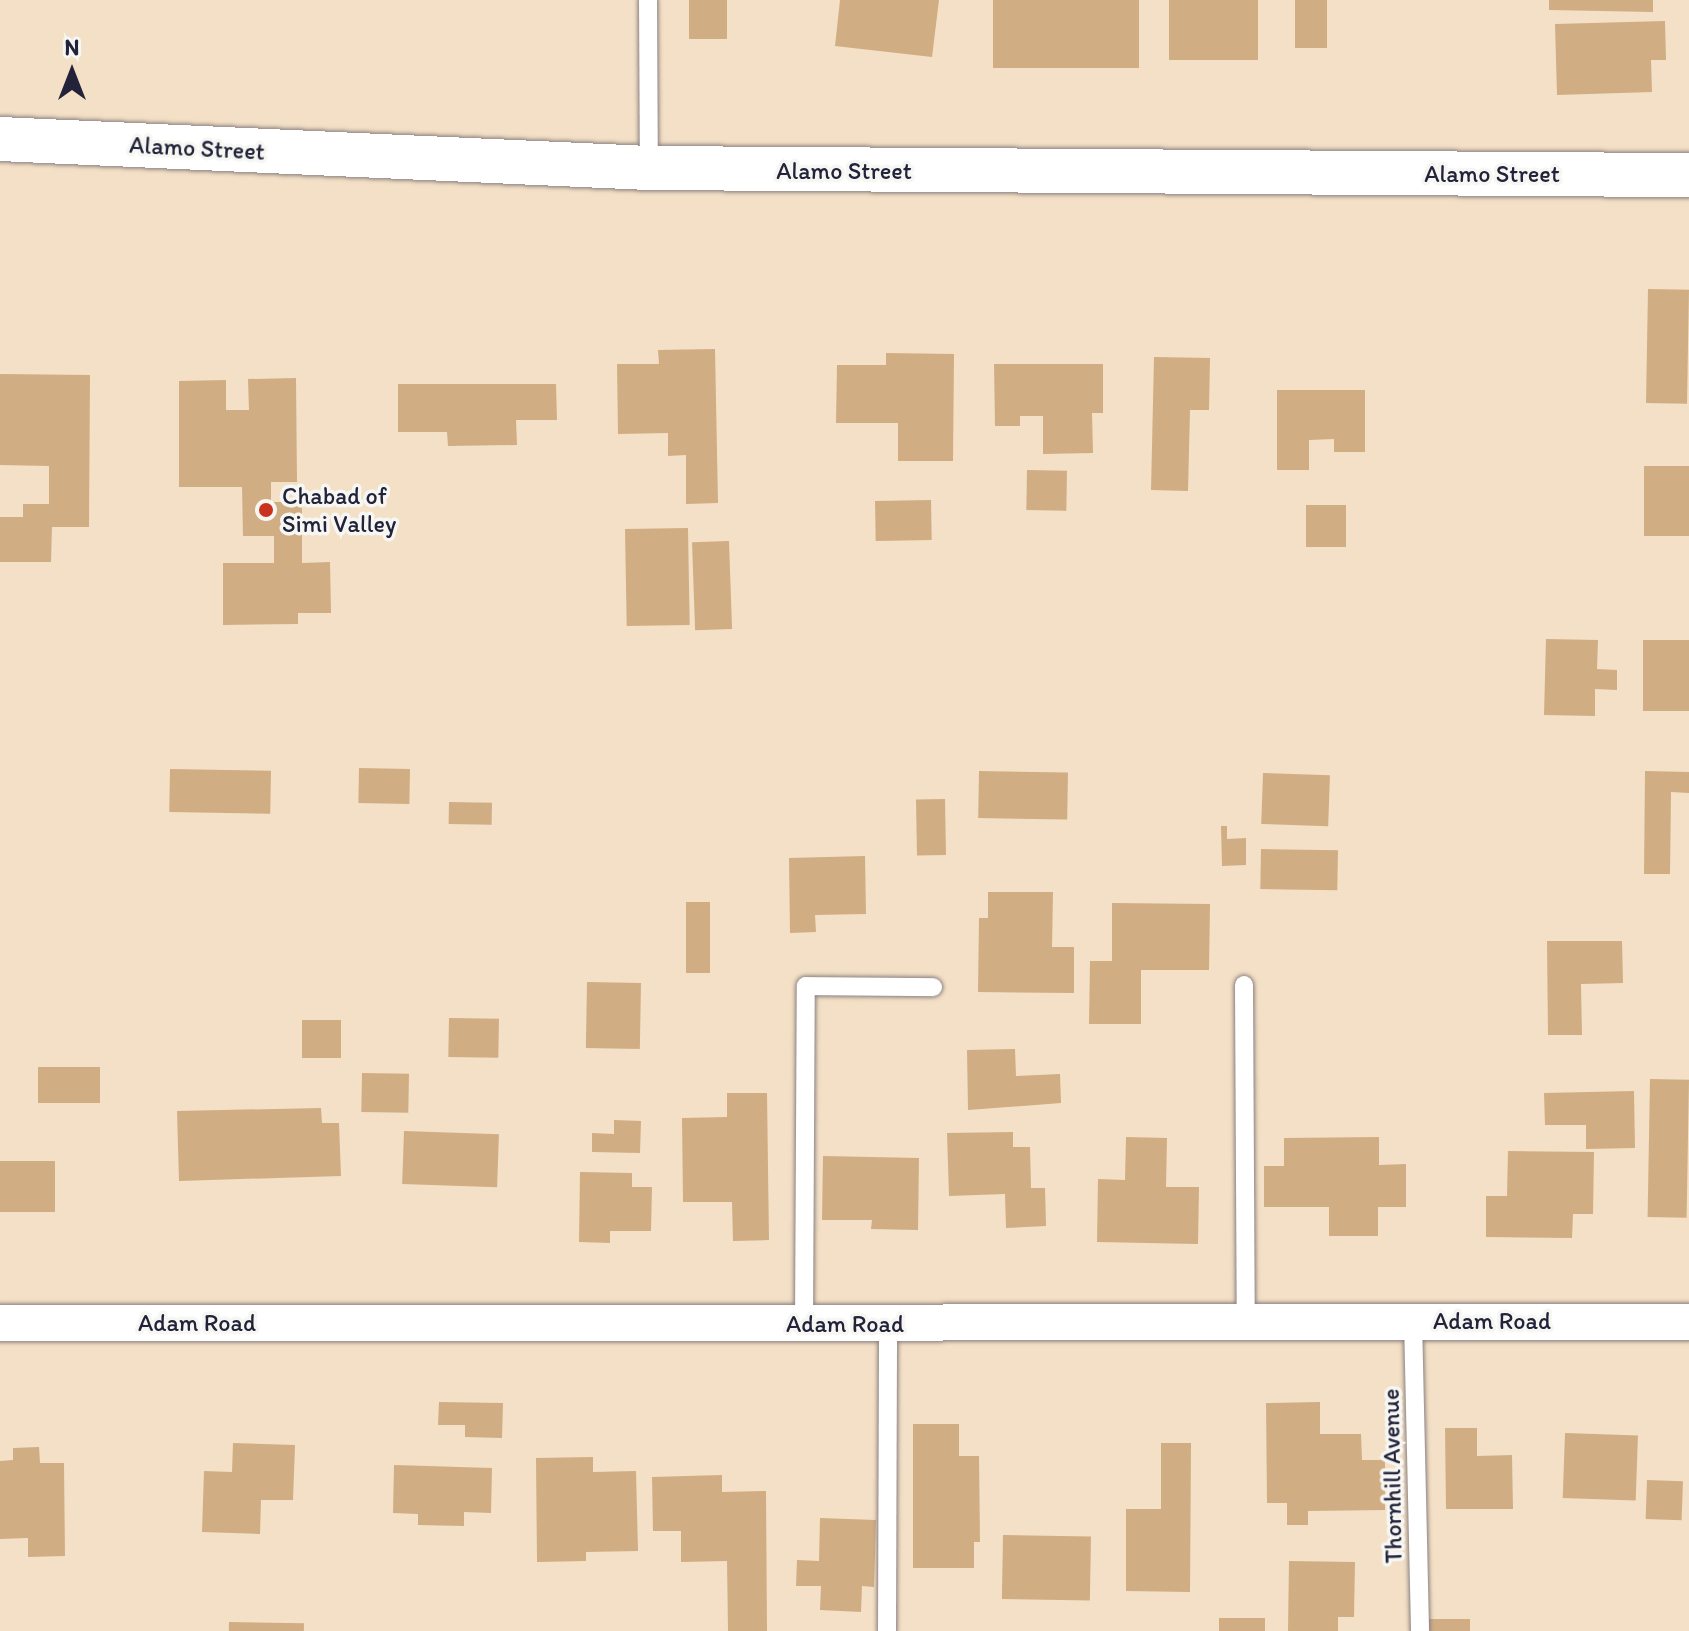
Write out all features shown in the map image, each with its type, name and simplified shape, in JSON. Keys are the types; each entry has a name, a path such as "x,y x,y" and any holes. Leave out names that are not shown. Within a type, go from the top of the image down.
{"main road":[{"name":"Alamo Street","path":"0,139 649,168 1689,175"}],"street":[{"name":"Adam Road","path":"0,1323 1689,1322"}],"lane":[{"path":"648,0 649,168"},
{"path":"1244,985 1246,1320"},
{"path":"804,1324 806,986 933,987"},
{"name":"Thornhill Avenue","path":"1413,1320 1420,1631"},
{"path":"887,1631 888,1323"}],"building":[{"path":"689,0 727,0 727,39 689,39"},
{"path":"840,0 939,0 932,57 835,46"},
{"path":"993,0 1139,0 1139,68 993,68"},
{"path":"1169,0 1258,0 1258,60 1169,60"},
{"path":"1295,0 1327,0 1327,48 1295,48"},
{"path":"1549,0 1653,0 1653,12 1549,10"},
{"path":"1665,21 1666,60 1651,60 1652,92 1557,95 1555,24"},
{"path":"1648,289 1689,290 1687,404 1646,403"},
{"path":"715,349 718,503 686,504 686,455 668,456 668,433 618,434 617,364 659,364 658,350"},
{"path":"886,353 954,354 953,461 898,461 898,423 836,423 837,365 886,365"},
{"path":"1154,357 1210,358 1209,410 1190,410 1188,491 1151,490"},
{"path":"994,364 1103,364 1103,413 1092,413 1093,453 1043,454 1043,416 1020,416 1020,426 995,426"},
{"path":"0,374 90,375 89,527 52,527 51,562 0,562 0,517 23,517 23,504 49,504 49,466 0,465"},
{"path":"296,378 297,482 271,482 271,502 302,502 302,563 330,562 331,613 298,613 298,624 223,625 223,563 274,563 274,536 243,536 242,487 179,487 179,381 226,380 226,410 249,410 248,379"},
{"path":"398,384 556,384 557,420 516,420 517,445 448,446 447,432 398,432"},
{"path":"1277,390 1365,390 1365,452 1334,452 1334,439 1309,440 1309,470 1277,470"},
{"path":"1644,466 1689,466 1689,536 1644,536"},
{"path":"1027,470 1067,471 1066,511 1026,510"},
{"path":"931,500 932,540 876,541 875,501"},
{"path":"1306,505 1346,505 1346,547 1306,547"},
{"path":"688,528 690,625 627,626 625,529"},
{"path":"729,541 732,629 695,630 692,542"},
{"path":"1546,639 1598,640 1597,669 1617,670 1617,690 1595,689 1595,716 1544,715"},
{"path":"1643,640 1689,640 1689,711 1643,711"},
{"path":"359,768 410,769 409,804 358,803"},
{"path":"170,769 271,771 270,814 169,812"},
{"path":"979,771 1068,773 1067,820 978,818"},
{"path":"1645,771 1689,772 1689,793 1671,792 1670,874 1644,874"},
{"path":"1263,773 1330,775 1328,826 1261,824"},
{"path":"945,799 946,855 917,855 916,800"},
{"path":"449,802 492,803 492,825 449,824"},
{"path":"1221,826 1227,826 1227,839 1246,838 1246,865 1222,866"},
{"path":"1261,849 1338,850 1337,890 1260,889"},
{"path":"865,856 866,914 815,915 816,932 790,933 789,858"},
{"path":"988,892 1053,892 1052,947 1074,947 1074,993 978,992 979,918 988,918"},
{"path":"686,902 710,902 710,973 686,973"},
{"path":"1112,903 1210,904 1209,970 1141,970 1141,1024 1089,1024 1090,961 1112,961"},
{"path":"1547,941 1622,941 1623,983 1581,984 1582,1035 1548,1035"},
{"path":"587,982 641,983 640,1049 586,1048"},
{"path":"449,1018 499,1019 498,1058 448,1057"},
{"path":"302,1020 341,1020 341,1058 302,1058"},
{"path":"1015,1049 1016,1076 1060,1074 1061,1103 968,1110 967,1050"},
{"path":"38,1067 100,1067 100,1103 38,1103"},
{"path":"362,1073 409,1074 408,1113 361,1112"},
{"path":"1650,1079 1689,1080 1687,1218 1648,1217"},
{"path":"1634,1091 1635,1148 1586,1149 1586,1125 1545,1125 1544,1093"},
{"path":"727,1093 767,1093 769,1240 733,1241 732,1202 683,1202 682,1118 727,1117"},
{"path":"321,1108 322,1123 339,1123 341,1176 179,1181 177,1111"},
{"path":"614,1120 641,1121 640,1153 592,1152 592,1133 614,1134"},
{"path":"404,1131 499,1134 497,1187 402,1184"},
{"path":"1013,1132 1013,1147 1030,1147 1031,1188 1045,1188 1046,1226 1006,1228 1005,1194 949,1196 947,1133"},
{"path":"1126,1137 1167,1138 1166,1187 1199,1187 1198,1244 1097,1242 1098,1179 1125,1180"},
{"path":"1379,1137 1379,1165 1406,1164 1406,1207 1378,1207 1378,1236 1329,1236 1329,1207 1264,1207 1264,1166 1284,1166 1284,1138"},
{"path":"1508,1151 1594,1152 1593,1214 1573,1214 1572,1238 1486,1237 1486,1196 1507,1196"},
{"path":"823,1156 919,1158 918,1230 871,1229 872,1220 822,1220"},
{"path":"0,1161 55,1161 55,1212 0,1212"},
{"path":"580,1172 632,1173 632,1187 652,1187 651,1231 610,1231 610,1243 579,1242"},
{"path":"439,1402 503,1403 502,1438 465,1437 465,1425 438,1425"},
{"path":"1320,1402 1320,1434 1361,1434 1362,1460 1385,1460 1385,1510 1308,1511 1308,1525 1287,1525 1287,1503 1267,1503 1266,1403"},
{"path":"913,1424 959,1424 959,1456 979,1456 980,1542 974,1542 974,1568 913,1568"},
{"path":"1445,1428 1477,1428 1477,1456 1512,1455 1513,1509 1446,1509"},
{"path":"1565,1433 1638,1436 1636,1501 1563,1498"},
{"path":"233,1443 295,1445 293,1500 261,1500 260,1534 202,1532 204,1471 232,1472"},
{"path":"1161,1443 1191,1443 1190,1592 1126,1591 1126,1509 1161,1509"},
{"path":"39,1447 40,1463 64,1463 65,1556 28,1557 28,1538 0,1539 0,1461 13,1460 13,1448"},
{"path":"593,1457 593,1472 636,1471 638,1551 586,1552 586,1561 537,1562 536,1458"},
{"path":"394,1465 492,1468 491,1513 464,1512 464,1526 418,1525 418,1514 393,1513"},
{"path":"722,1475 722,1492 766,1491 767,1631 728,1631 727,1561 681,1562 681,1531 653,1531 652,1477"},
{"path":"1647,1480 1683,1481 1682,1520 1646,1519"},
{"path":"820,1518 876,1520 874,1587 862,1586 861,1612 820,1610 821,1586 796,1586 797,1560 819,1561"},
{"path":"1003,1535 1091,1537 1090,1601 1002,1599"},
{"path":"1289,1561 1355,1562 1354,1617 1338,1617 1338,1631 1288,1631"},
{"path":"1219,1618 1265,1618 1265,1631 1219,1631"},
{"path":"1429,1619 1470,1619 1470,1631 1429,1631"},
{"path":"229,1622 304,1623 304,1631 229,1631"}],"place":[{"name":"Chabad of Simi Valley","path":"266,510"}]}
